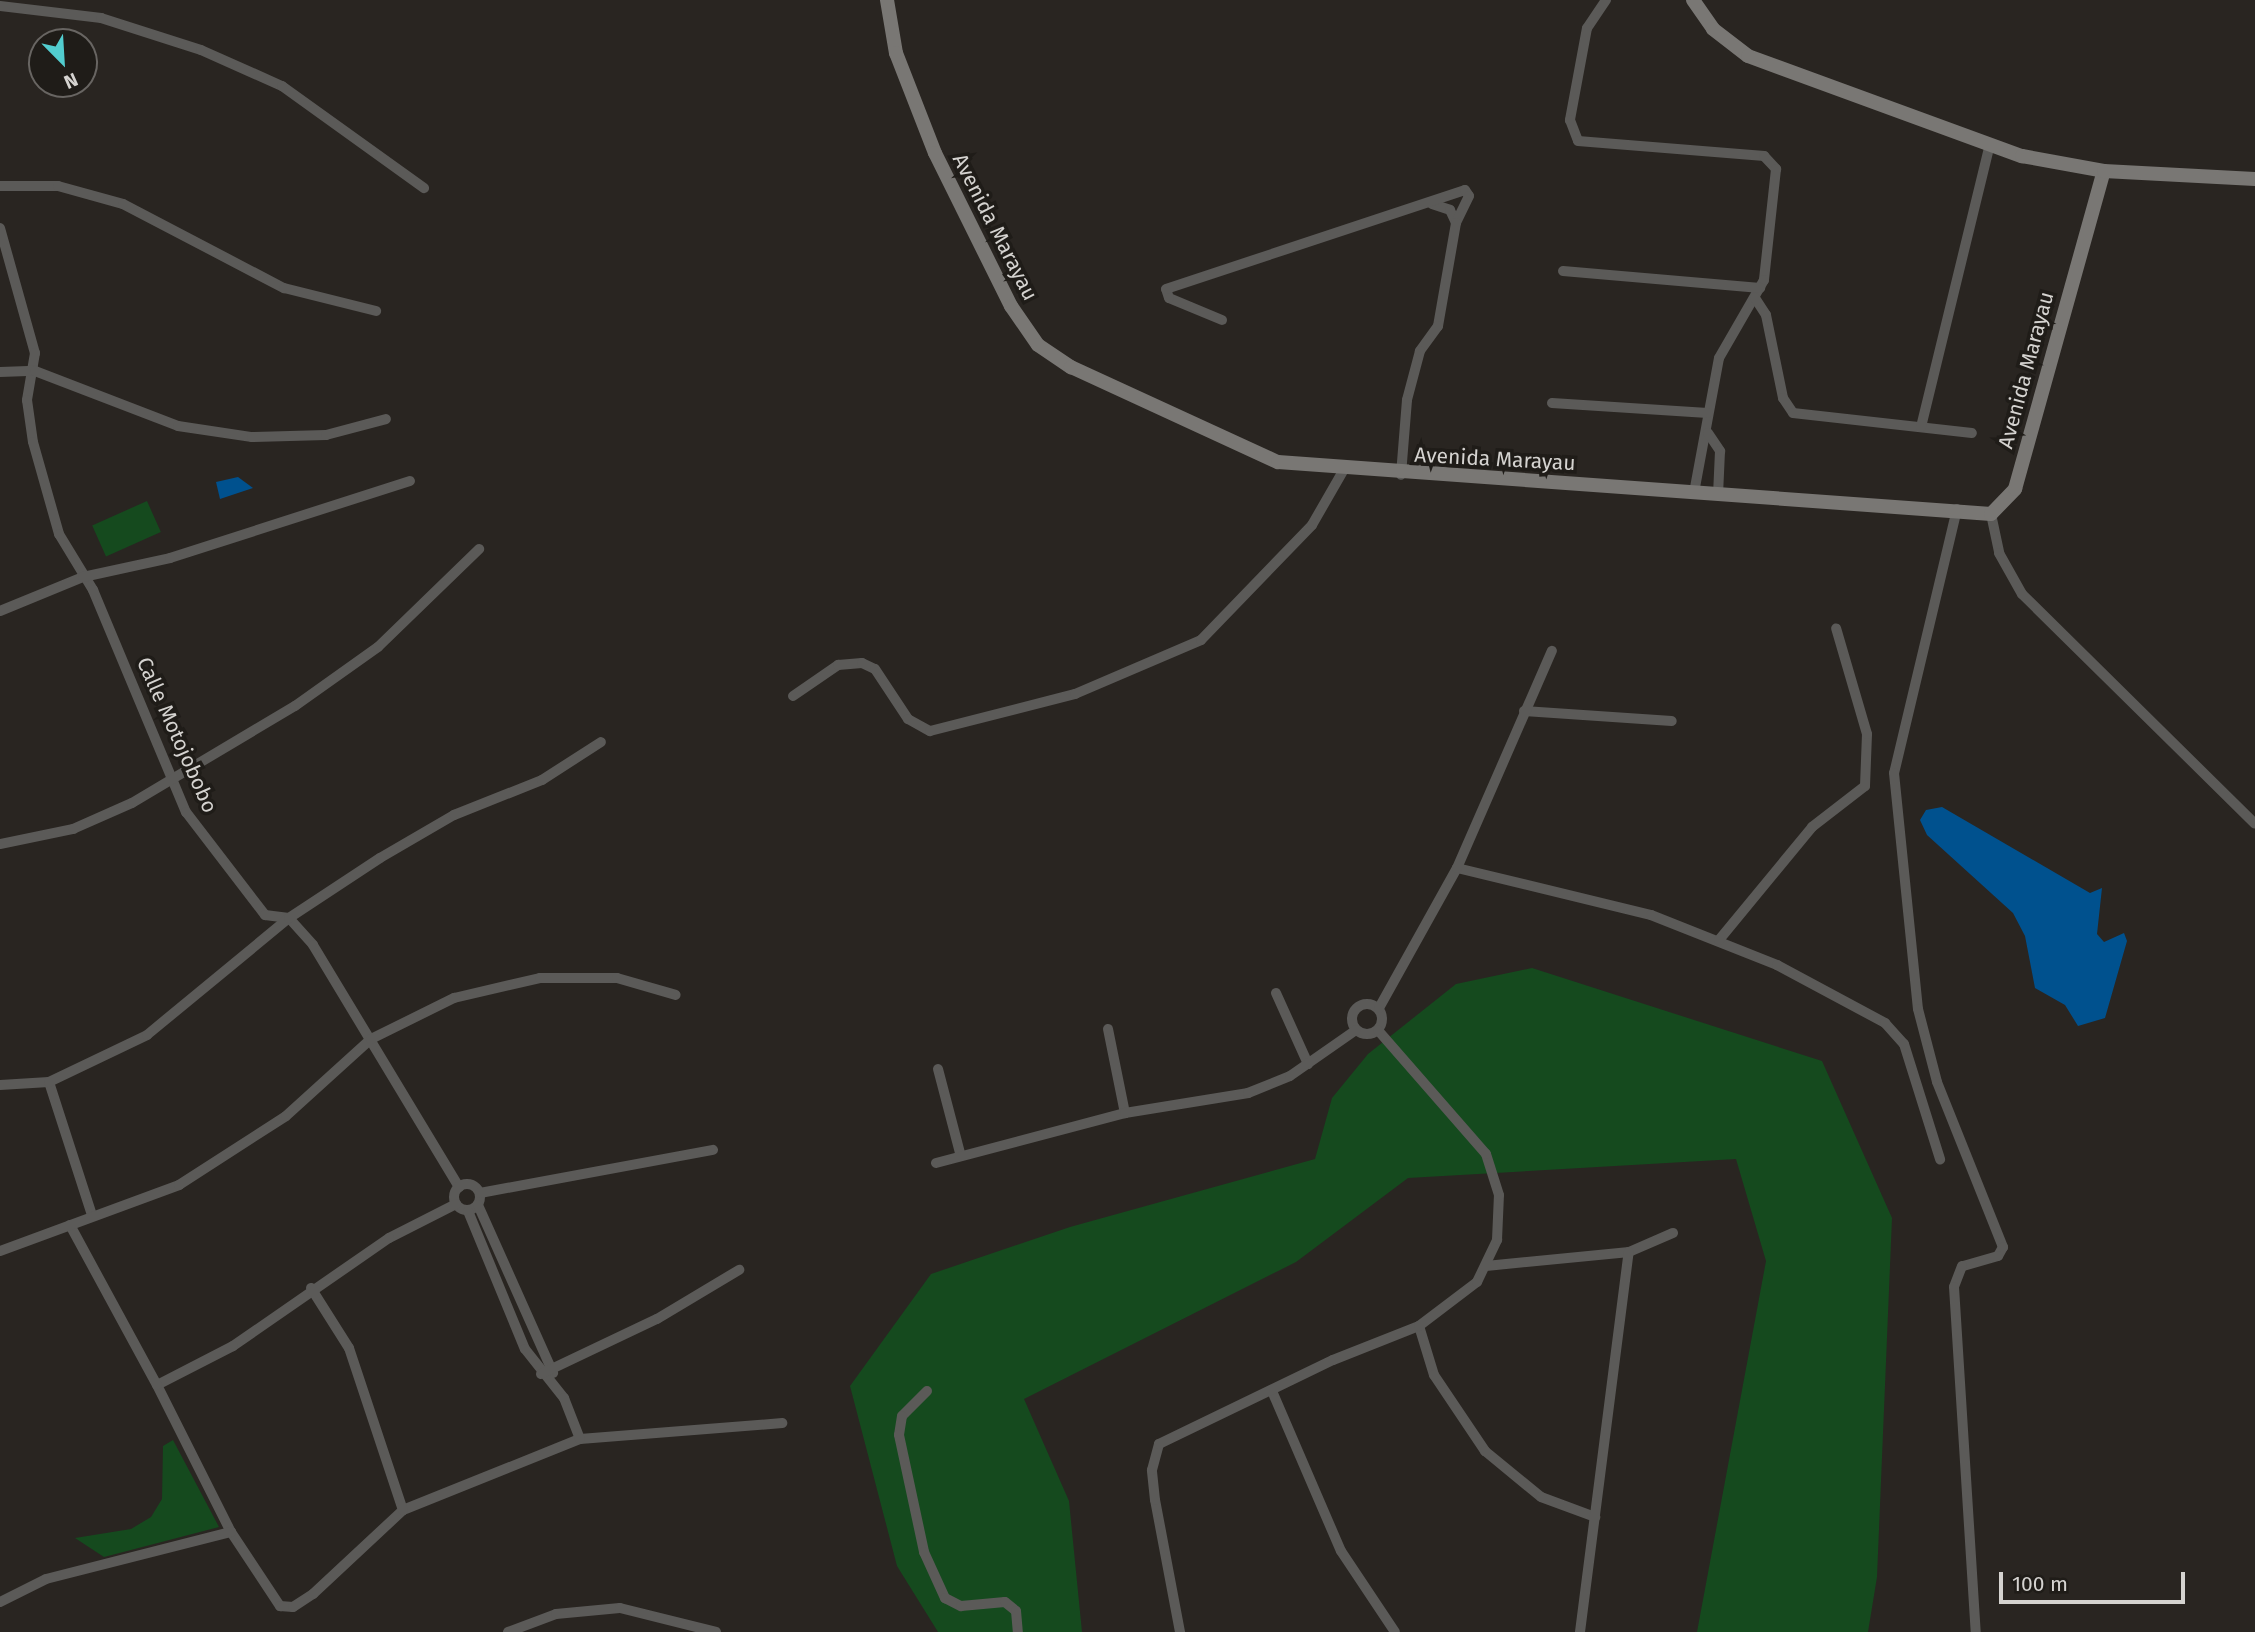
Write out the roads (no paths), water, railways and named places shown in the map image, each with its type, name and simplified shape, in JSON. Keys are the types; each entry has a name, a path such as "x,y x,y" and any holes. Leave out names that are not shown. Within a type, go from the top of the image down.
{"street":[{"name":"Avenida Marayau","path":"887,0 896,53 934,153 1006,297 1038,345 1071,367 1278,462 1343,471 1957,509 1991,514 2015,489 2104,171"},
{"path":"1606,0 1587,28 1570,120 1573,136 1591,144 1764,156 1776,169 1758,293 1718,358 1708,413 1708,433 1697,452 1694,493"},
{"path":"1693,0 1713,29 1748,56 1990,144 2104,171 2255,179"},
{"path":"0,6 51,4 201,50 282,86 424,188"},
{"path":"1922,427 1990,144"},
{"path":"0,186 58,186 110,199 284,288 376,311"},
{"path":"1222,320 1169,298 1166,289 1432,204 1465,190 1469,196 1456,223 1438,326 1420,351 1407,400 1401,475"},
{"path":"1432,204 1450,210 1456,223"},
{"name":"Calle Motojobobo","path":"0,228 25,305 35,371 27,400 33,442 59,534 83,577 146,709 186,812 240,888 265,915 289,918"},
{"path":"1563,271 1758,293"},
{"path":"1758,293 1766,315 1783,398 1793,413 1972,433"},
{"path":"0,372 35,371 146,415 221,433 326,435 386,419"},
{"path":"1552,403 1708,413"},
{"path":"1708,433 1720,451 1718,495"},
{"path":"793,696 838,665 862,663 875,669 908,719 930,730 1075,694 1201,640 1312,525 1343,471"},
{"path":"0,611 83,577 241,537 410,481"},
{"path":"1957,509 1894,773 1917,1009 1937,1082 2003,1247 1998,1256 1962,1266 1954,1287 1976,1632"},
{"path":"1991,514 1998,553 2022,594 2255,824"},
{"path":"0,844 72,829 171,778 295,706 378,647 479,549"},
{"path":"1719,940 1812,827 1865,786 1867,734 1836,628"},
{"path":"1180,1632 1155,1500 1154,1456 1159,1444 1186,1426 1419,1326 1464,1295 1486,1266 1497,1240 1499,1195 1486,1154 1378,1030 1378,1009 1457,867 1552,651"},
{"path":"1524,711 1672,722"},
{"path":"0,1085 49,1082 147,1035 289,918 454,816 542,780 601,742"},
{"path":"1457,867 1651,915 1719,940 1885,1023 1904,1044 1940,1159"},
{"path":"157,1385 233,1346 311,1288 456,1204 459,1187 394,1088 371,1039 289,918"},
{"path":"0,1251 179,1185 317,1092 371,1039 454,998 540,978 617,978 677,995"},
{"path":"1276,993 1308,1064"},
{"path":"1356,1030 1357,1008 1378,1009"},
{"path":"1108,1029 1125,1113"},
{"path":"936,1163 960,1153 1125,1113 1248,1093 1308,1064 1356,1030 1378,1030"},
{"path":"938,1069 960,1153"},
{"path":"49,1082 92,1215"},
{"path":"480,1193 713,1150"},
{"path":"459,1187 471,1184 480,1193"},
{"path":"480,1193 478,1205 552,1369 555,1384 580,1439"},
{"path":"456,1204 468,1210 541,1374 555,1384"},
{"path":"468,1210 478,1205"},
{"path":"70,1225 157,1385 231,1532 269,1596 293,1606 403,1510 580,1439 782,1423"},
{"path":"1486,1266 1629,1252 1673,1233"},
{"path":"1580,1632 1629,1252"},
{"path":"541,1374 657,1320 739,1270"},
{"path":"311,1288 349,1348 403,1510"},
{"path":"1419,1326 1434,1375 1485,1451 1541,1497 1595,1517"},
{"path":"927,1391 902,1416 899,1436 924,1552 945,1598 961,1606 1005,1602 1016,1611 1018,1632"},
{"path":"1272,1391 1340,1551 1395,1632"},
{"path":"0,1602 46,1579 231,1532"},
{"path":"508,1632 556,1614 610,1608 714,1632"}],"water":[{"path":"238,477 253,488 220,499 216,482"},
{"path":"1942,807 2090,893 2102,888 2097,934 2104,942 2124,933 2127,941 2105,1018 2078,1026 2065,1005 2035,988 2025,936 2013,913 1927,835 1920,820 1926,810"}]}
